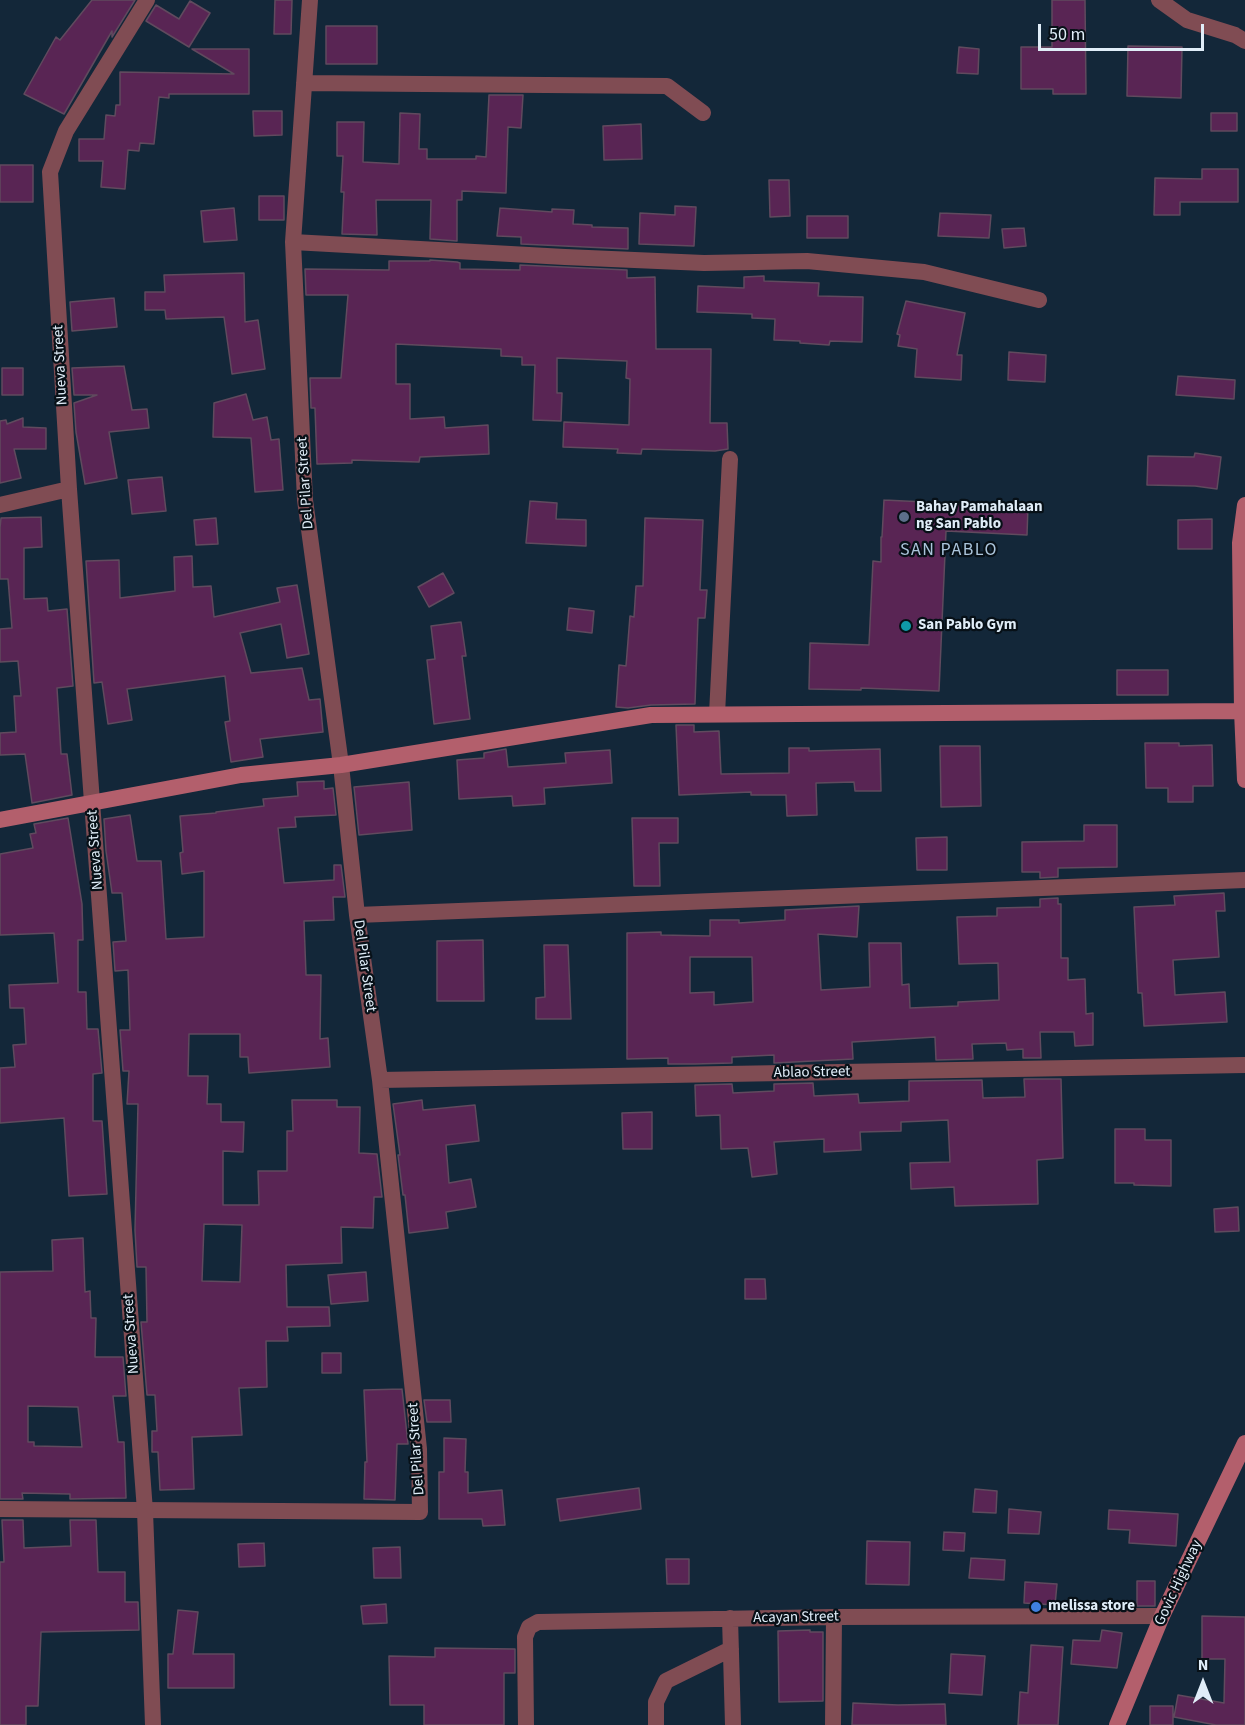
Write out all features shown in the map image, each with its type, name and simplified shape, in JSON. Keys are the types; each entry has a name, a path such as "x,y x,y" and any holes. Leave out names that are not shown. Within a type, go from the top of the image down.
{"main road":[{"path":"1245,505 1240,543 1245,780"},
{"path":"0,820 241,775 341,765 651,715 1242,711"},
{"name":"Govic Highway","path":"1117,1725 1162,1616 1245,1443"}],"street":[{"name":"Nueva Street","path":"147,0 66,131 50,172 69,489 145,1510 153,1725"},
{"name":"Del Pilar Street","path":"0,1509 420,1512 419,1449 380,1080 305,500 293,242 310,0"},
{"path":"1159,0 1187,20 1235,35 1245,41"},
{"path":"304,83 667,86 703,113"},
{"path":"293,242 704,263 807,261 924,272 1039,300"},
{"path":"717,714 730,459"},
{"path":"0,505 69,489"},
{"path":"357,915 1245,880"},
{"name":"Ablao Street","path":"380,1080 1245,1065"},
{"name":"Acayan Street","path":"526,1725 525,1637 529,1627 538,1622 834,1617 1162,1616"},
{"path":"833,1725 834,1617"},
{"path":"730,1618 733,1725"},
{"path":"656,1725 656,1702 666,1682 731,1649"}],"building":[{"path":"92,0 135,0 112,37 112,31 64,114 24,94 56,37 60,40"},
{"path":"275,0 292,0 291,34 274,34"},
{"path":"1052,0 1085,0 1086,94 1053,94 1053,89 1021,89 1021,47 1052,47"},
{"path":"190,1 210,13 189,47 146,21 156,5 179,19"},
{"path":"326,26 377,26 377,64 326,64"},
{"path":"1128,46 1182,47 1181,98 1127,96"},
{"path":"959,47 979,49 978,74 957,73"},
{"path":"192,49 249,49 249,94 169,94 169,98 159,97 154,144 140,143 139,151 128,150 125,189 101,187 103,161 79,161 79,139 104,139 106,115 115,116 116,105 120,105 120,72 234,74"},
{"path":"489,95 523,95 521,128 508,127 506,193 462,191 462,200 457,200 457,241 430,239 431,200 376,200 377,235 342,234 343,156 337,156 337,122 364,122 363,162 399,164 400,113 420,114 419,149 427,149 427,159 476,159 476,156 486,157"},
{"path":"253,111 282,111 282,135 254,136"},
{"path":"1211,113 1237,113 1237,131 1211,131"},
{"path":"641,124 642,159 604,160 603,126"},
{"path":"0,165 33,165 33,202 0,202"},
{"path":"1202,169 1238,169 1238,202 1180,202 1180,215 1154,215 1155,178 1202,179"},
{"path":"769,180 789,180 790,216 770,217"},
{"path":"259,196 284,196 284,220 259,220"},
{"path":"675,206 696,207 694,246 639,244 640,213 675,215"},
{"path":"234,208 237,240 204,242 201,211"},
{"path":"500,208 552,212 552,209 574,210 573,224 628,228 628,249 521,244 521,237 497,236"},
{"path":"940,213 991,215 989,238 938,236"},
{"path":"807,216 848,216 848,238 807,238"},
{"path":"1024,228 1026,246 1004,248 1002,229"},
{"path":"389,261 457,262 460,263 460,269 520,270 520,265 627,270 627,278 655,277 656,349 711,349 710,423 727,423 728,449 715,451 642,449 641,454 617,453 618,449 563,447 564,422 629,425 630,379 626,378 627,361 557,358 557,393 562,393 561,421 533,420 535,365 522,365 522,357 501,356 501,349 396,344 396,384 410,384 410,419 444,417 445,428 488,425 489,454 420,457 419,462 352,460 352,463 317,464 315,408 311,408 310,378 341,378 348,295 306,295 305,269 389,270"},
{"path":"244,273 245,322 258,320 265,369 232,374 224,317 166,319 165,310 145,310 145,292 165,292 164,275"},
{"path":"764,276 764,281 819,283 818,296 863,297 862,342 830,341 829,345 774,340 775,319 752,318 752,314 697,312 698,286 744,288 744,277"},
{"path":"114,298 117,327 72,331 70,302"},
{"path":"906,301 965,313 957,355 962,355 961,380 915,377 917,349 898,346 900,335 897,334"},
{"path":"1009,352 1046,355 1045,382 1008,380"},
{"path":"124,366 132,410 147,409 149,428 109,432 117,478 85,484 76,432 74,403 97,395 74,395 72,368"},
{"path":"2,368 23,368 23,395 2,395"},
{"path":"1178,376 1235,380 1234,399 1176,395"},
{"path":"246,394 253,420 267,417 271,440 279,439 283,490 255,492 251,438 213,437 214,403"},
{"path":"23,418 23,427 46,428 46,449 14,449 21,478 0,483 0,421 6,420 7,424"},
{"path":"1195,453 1221,457 1217,489 1147,485 1148,456 1194,457"},
{"path":"162,477 166,511 132,514 128,480"},
{"path":"884,500 1028,507 1027,535 946,531 939,691 809,689 810,643 869,645 873,561 881,562"},
{"path":"530,501 557,503 556,519 586,520 586,546 526,543"},
{"path":"41,517 42,547 24,548 24,599 47,598 48,611 67,609 73,686 57,688 61,754 67,754 72,795 32,803 25,754 0,755 0,733 16,732 14,696 21,696 18,661 0,662 0,629 12,628 8,579 0,579 0,528 1,518"},
{"path":"216,518 218,544 196,545 194,520"},
{"path":"645,518 703,520 700,590 707,590 705,618 698,618 695,704 616,707 619,665 626,666 630,616 634,617 636,586 643,586"},
{"path":"1212,519 1212,549 1178,549 1178,520"},
{"path":"192,556 193,587 211,586 214,617 280,602 277,588 297,585 309,654 287,658 281,624 240,633 251,673 302,668 309,700 320,699 323,732 260,739 263,757 231,762 225,722 230,721 225,676 127,689 132,720 108,724 102,682 94,683 86,561 119,560 120,598 175,591 174,557"},
{"path":"443,573 454,593 429,607 418,587"},
{"path":"569,608 594,611 592,633 567,630"},
{"path":"461,622 466,656 462,656 470,719 434,724 427,660 435,659 431,626"},
{"path":"1117,670 1168,670 1168,695 1117,695"},
{"path":"676,725 694,725 694,732 719,731 721,774 789,773 789,748 809,748 809,751 880,749 881,791 855,791 854,782 816,783 817,815 787,816 786,795 751,795 751,792 679,795"},
{"path":"1145,743 1179,743 1179,746 1212,745 1213,786 1193,786 1193,802 1168,802 1168,788 1146,788"},
{"path":"940,746 980,746 981,806 941,807"},
{"path":"506,749 508,767 566,763 565,753 610,750 612,783 544,788 545,804 513,806 512,796 459,799 457,760 484,758 484,753"},
{"path":"324,781 324,789 333,788 336,815 295,817 296,827 278,828 284,883 334,880 334,865 341,865 345,897 333,897 334,920 304,921 306,975 321,975 320,1039 328,1038 330,1067 249,1073 248,1057 240,1057 240,1034 189,1034 188,1076 208,1076 207,1104 221,1104 221,1122 244,1122 243,1152 223,1151 223,1205 259,1205 258,1171 287,1171 287,1131 293,1131 292,1100 337,1100 337,1107 360,1107 359,1153 377,1154 382,1197 374,1197 373,1228 341,1227 342,1263 286,1265 287,1307 329,1307 330,1326 287,1327 288,1341 266,1341 267,1387 239,1388 242,1435 192,1437 194,1489 160,1490 158,1452 152,1452 152,1431 157,1431 155,1395 147,1395 141,1322 147,1322 146,1267 137,1267 135,1230 138,1104 127,1104 129,1071 123,1071 120,1030 130,1030 128,970 115,971 113,942 126,941 122,893 112,893 104,819 130,815 137,861 161,861 166,939 204,937 204,871 182,874 180,816 264,806 263,799 298,796 297,782","holes":["204,1224 242,1225 240,1282 202,1281"]},
{"path":"409,782 412,830 359,835 354,787"},
{"path":"68,818 82,904 83,940 78,940 78,992 86,992 87,1029 98,1029 102,1073 93,1074 93,1121 102,1121 107,1194 69,1196 64,1118 0,1123 0,1068 15,1067 13,1045 26,1044 24,1008 10,1008 9,985 58,983 54,933 0,935 0,854 33,848 30,834 36,833 34,824"},
{"path":"632,818 678,818 678,843 659,843 660,886 634,886"},
{"path":"1084,825 1117,825 1117,867 1058,868 1058,877 1040,878 1040,872 1022,872 1022,842 1084,841"},
{"path":"947,837 947,870 917,870 916,838"},
{"path":"1224,893 1225,911 1216,911 1219,957 1173,960 1175,995 1225,992 1227,1022 1144,1026 1142,993 1138,993 1134,907 1175,905 1174,896"},
{"path":"1058,898 1058,904 1061,904 1061,958 1068,958 1068,980 1085,979 1086,1014 1093,1013 1093,1045 1075,1046 1074,1032 1040,1032 1041,1058 1023,1058 1023,1049 1007,1050 1006,1043 972,1044 973,1059 936,1060 935,1037 852,1042 853,1059 774,1063 774,1055 732,1057 732,1063 668,1064 668,1058 627,1059 627,933 661,932 661,935 710,936 710,920 739,920 739,923 785,920 785,910 859,906 857,937 818,934 821,990 870,987 869,943 901,943 902,985 909,984 910,1008 958,1006 958,1002 999,1000 998,963 959,964 957,917 997,916 997,908 1040,907 1040,899","holes":["690,957 752,957 753,1002 714,1005 714,992 690,993"]},
{"path":"483,940 484,1001 437,1001 437,941"},
{"path":"544,945 568,945 571,1019 536,1019 536,998 545,997"},
{"path":"1024,1079 1061,1079 1063,1158 1037,1160 1038,1204 955,1206 954,1187 911,1189 910,1163 950,1162 948,1120 901,1122 901,1131 860,1132 861,1150 824,1152 824,1139 774,1142 777,1174 752,1177 748,1148 721,1149 720,1115 696,1116 695,1085 732,1084 733,1093 774,1091 774,1084 813,1083 814,1096 858,1094 859,1103 909,1101 909,1081 982,1080 983,1098 1025,1097"},
{"path":"422,1100 423,1110 475,1105 479,1141 446,1145 449,1183 471,1179 476,1207 446,1212 448,1228 409,1233 393,1104"},
{"path":"652,1112 652,1149 623,1149 622,1113"},
{"path":"1115,1129 1145,1129 1145,1140 1171,1140 1171,1186 1115,1183"},
{"path":"1238,1207 1239,1231 1215,1232 1214,1209"},
{"path":"83,1238 85,1292 90,1291 91,1318 96,1318 95,1357 123,1357 126,1396 113,1396 118,1442 124,1442 126,1498 70,1499 70,1494 22,1493 23,1499 0,1499 0,1272 53,1271 52,1240","holes":["28,1406 78,1407 82,1447 34,1446 34,1442 28,1442"]},
{"path":"366,1272 368,1301 331,1304 328,1275"},
{"path":"745,1279 765,1279 766,1299 745,1299"},
{"path":"322,1353 341,1353 341,1373 322,1373"},
{"path":"402,1389 408,1444 397,1444 395,1500 364,1499 365,1462 367,1462 364,1390"},
{"path":"424,1400 450,1400 451,1422 427,1422"},
{"path":"444,1438 466,1439 465,1472 468,1472 468,1493 502,1490 505,1525 483,1526 482,1519 439,1519 439,1472 444,1472"},
{"path":"639,1488 641,1509 560,1521 557,1499"},
{"path":"975,1489 997,1491 996,1513 973,1512"},
{"path":"1009,1509 1041,1512 1039,1534 1008,1533"},
{"path":"1109,1510 1178,1514 1176,1546 1129,1543 1130,1530 1108,1529"},
{"path":"2,1520 23,1520 24,1548 71,1546 70,1520 96,1520 98,1572 125,1572 125,1602 138,1602 139,1630 41,1632 38,1706 26,1706 26,1725 0,1725 0,1562 4,1562"},
{"path":"944,1532 965,1533 964,1551 943,1550"},
{"path":"867,1541 910,1542 909,1585 866,1584"},
{"path":"264,1543 265,1566 239,1567 238,1544"},
{"path":"400,1547 401,1578 374,1578 373,1548"},
{"path":"971,1558 1005,1560 1004,1580 969,1578"},
{"path":"666,1559 689,1559 689,1584 667,1584"},
{"path":"1137,1581 1155,1581 1155,1606 1137,1606"},
{"path":"1025,1582 1057,1584 1055,1605 1024,1603"},
{"path":"386,1604 387,1623 363,1624 361,1606"},
{"path":"178,1610 198,1612 193,1654 234,1654 234,1688 168,1688 168,1654 173,1654"},
{"path":"1202,1616 1245,1617 1245,1725 1216,1725 1174,1717 1178,1695 1224,1703 1225,1659 1202,1659"},
{"path":"810,1630 810,1632 823,1632 823,1701 779,1702 778,1631"},
{"path":"1102,1630 1122,1633 1117,1668 1071,1664 1073,1640 1100,1641"},
{"path":"1031,1645 1063,1647 1058,1725 1018,1725 1020,1692 1028,1693"},
{"path":"435,1648 515,1649 515,1673 504,1673 504,1725 424,1725 424,1705 390,1705 389,1656 435,1657"},
{"path":"951,1654 985,1656 982,1695 949,1693"},
{"path":"853,1703 945,1704 946,1725 852,1725"},
{"path":"1150,1706 1173,1706 1173,1725 1150,1725"}],"place":[{"name":"Bahay Pamahalaan ng San Pablo","path":"904,517"},
{"name":"San Pablo Gym","path":"906,626"},
{"name":"melissa store","path":"1036,1607"}],"district":[{"name":"SAN PABLO","path":"949,551"}]}
